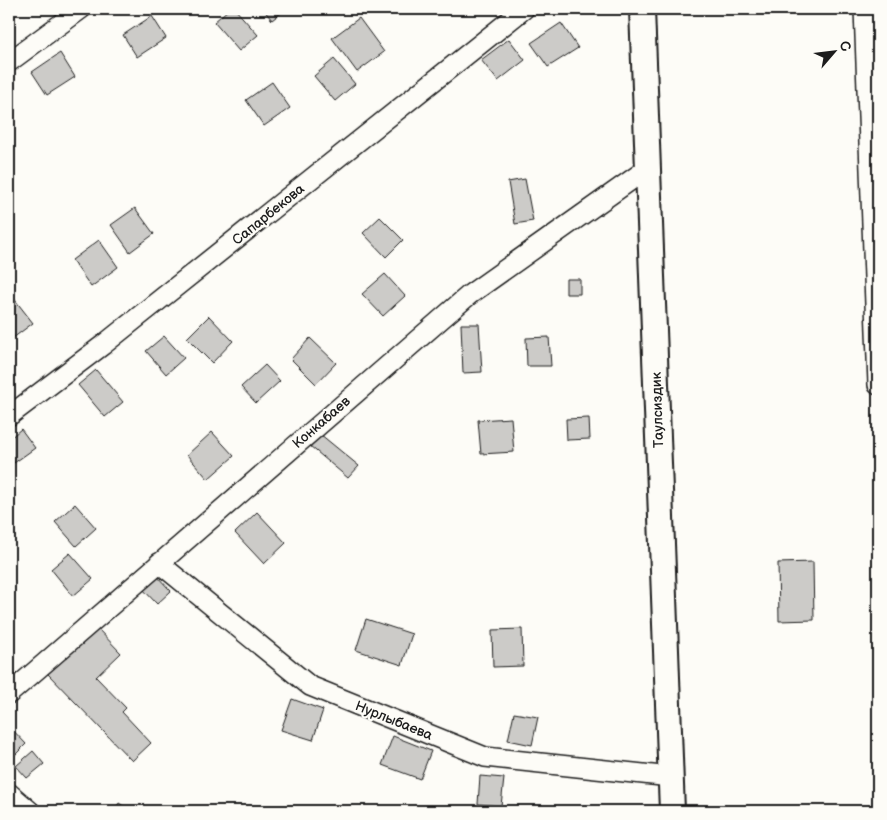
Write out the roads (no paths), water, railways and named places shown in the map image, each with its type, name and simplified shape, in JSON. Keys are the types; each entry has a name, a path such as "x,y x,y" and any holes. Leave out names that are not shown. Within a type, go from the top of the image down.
{"main road":[{"name":"Таулсиздик","path":"642,9 672,811"}],"street":[{"path":"9,62 80,9"},
{"name":"Сапарбекова","path":"9,416 103,345 524,9"},
{"path":"864,9 878,385"},
{"name":"Конкабаев","path":"9,694 469,294 648,168"},
{"name":"Нурлыбаева","path":"159,563 310,686 485,757 671,777"},
{"path":"9,793 30,811"}]}
